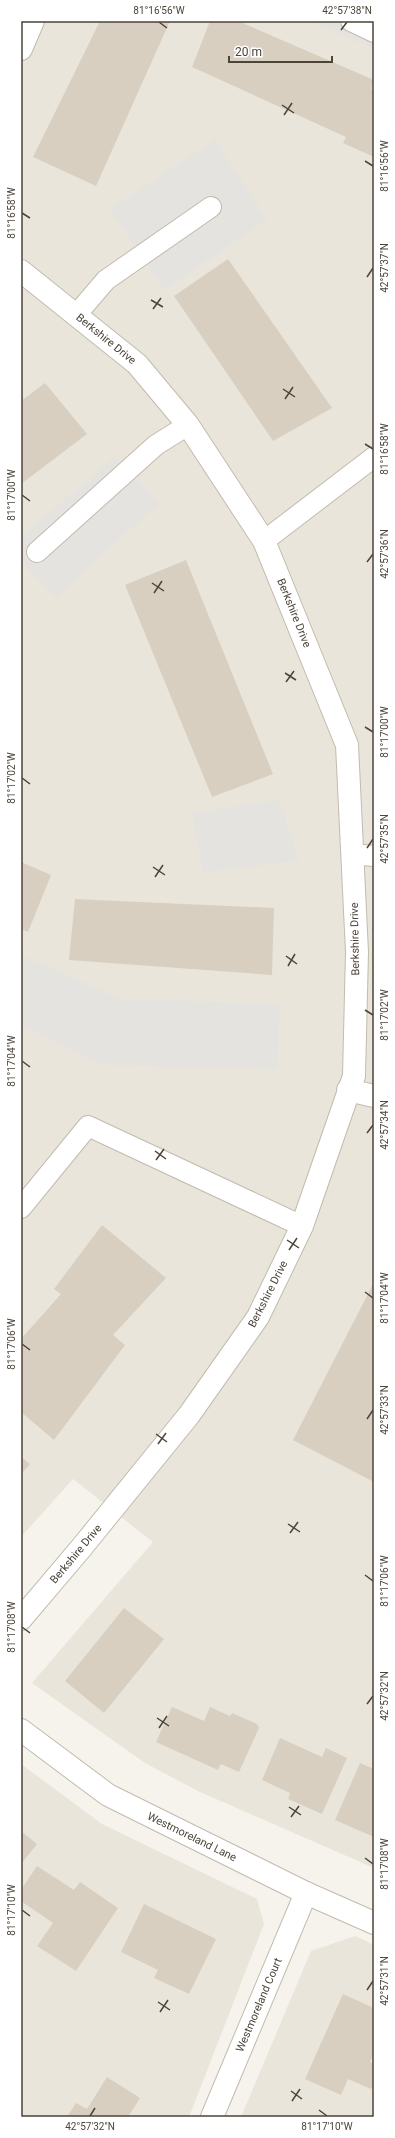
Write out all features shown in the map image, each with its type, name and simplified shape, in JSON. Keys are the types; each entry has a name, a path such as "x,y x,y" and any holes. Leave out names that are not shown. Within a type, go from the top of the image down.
{"street":[{"path":"21,49 33,21"},
{"name":"Berkshire Drive","path":"21,271 137,364 188,425 264,540 348,745 357,952 354,1076 302,1226 258,1317 197,1403 82,1547 21,1619"},
{"path":"348,1090 374,1096"},
{"name":"Westmoreland Lane","path":"21,1730 108,1795 306,1893 374,1923"},
{"name":"Westmoreland Court","path":"212,2117 306,1893"}],"lane":[{"path":"351,21 374,32"},
{"path":"76,315 106,280 211,207"},
{"path":"37,552 156,445 188,425"},
{"path":"264,540 374,457"},
{"path":"352,854 374,856"},
{"path":"21,1208 88,1126 302,1226"}],"shaded area":[{"path":"21,21 374,21 374,1868 200,1792 145,1763 32,1683 153,1542 73,1479 21,1537"},
{"path":"311,21 374,21 374,49"},
{"path":"215,139 267,220 164,290 110,209"},
{"path":"115,457 160,502 56,597 21,561 21,537"},
{"path":"279,800 299,860 203,873 192,813"},
{"path":"21,955 121,999 280,1004 277,1069 102,1065 21,1025"},
{"path":"21,1764 102,1824 257,1899 264,1924 189,2117 21,2117"},
{"path":"355,1936 374,1945 374,2117 241,2117 311,1951"}],"building":[{"path":"100,21 170,21 96,186 33,157"},
{"path":"210,21 238,21 374,80 371,89 374,90 374,157 343,143 346,137 192,67"},
{"path":"228,259 332,408 273,441 174,296"},
{"path":"45,383 87,434 21,484 21,401"},
{"path":"186,560 273,774 212,797 125,585"},
{"path":"21,862 51,875 28,932 21,929"},
{"path":"75,899 274,908 272,975 69,960"},
{"path":"102,1225 166,1278 113,1335 125,1345 54,1440 21,1412 21,1339 61,1294 54,1289"},
{"path":"374,1282 374,1482 293,1440"},
{"path":"21,1457 30,1464 21,1474"},
{"path":"124,1608 164,1639 104,1713 65,1681"},
{"path":"172,1707 204,1721 210,1707 230,1716 232,1713 257,1724 259,1728 239,1772 221,1764 218,1770 156,1742"},
{"path":"280,1738 322,1757 326,1748 347,1758 322,1814 288,1799 290,1793 262,1780"},
{"path":"360,1763 374,1769 374,1837 335,1820"},
{"path":"21,1831 37,1844 21,1864"},
{"path":"37,1866 74,1890 80,1882 118,1908 76,1971 37,1946 53,1923 21,1901 21,1890"},
{"path":"144,1904 216,1939 189,1994 154,1978 158,1970 121,1952"},
{"path":"343,1994 374,2008 374,2053 370,2062 374,2064 374,2083 371,2089 348,2079 341,2095 305,2079"},
{"path":"107,2077 140,2098 128,2117 67,2117 76,2103 87,2109"}]}
